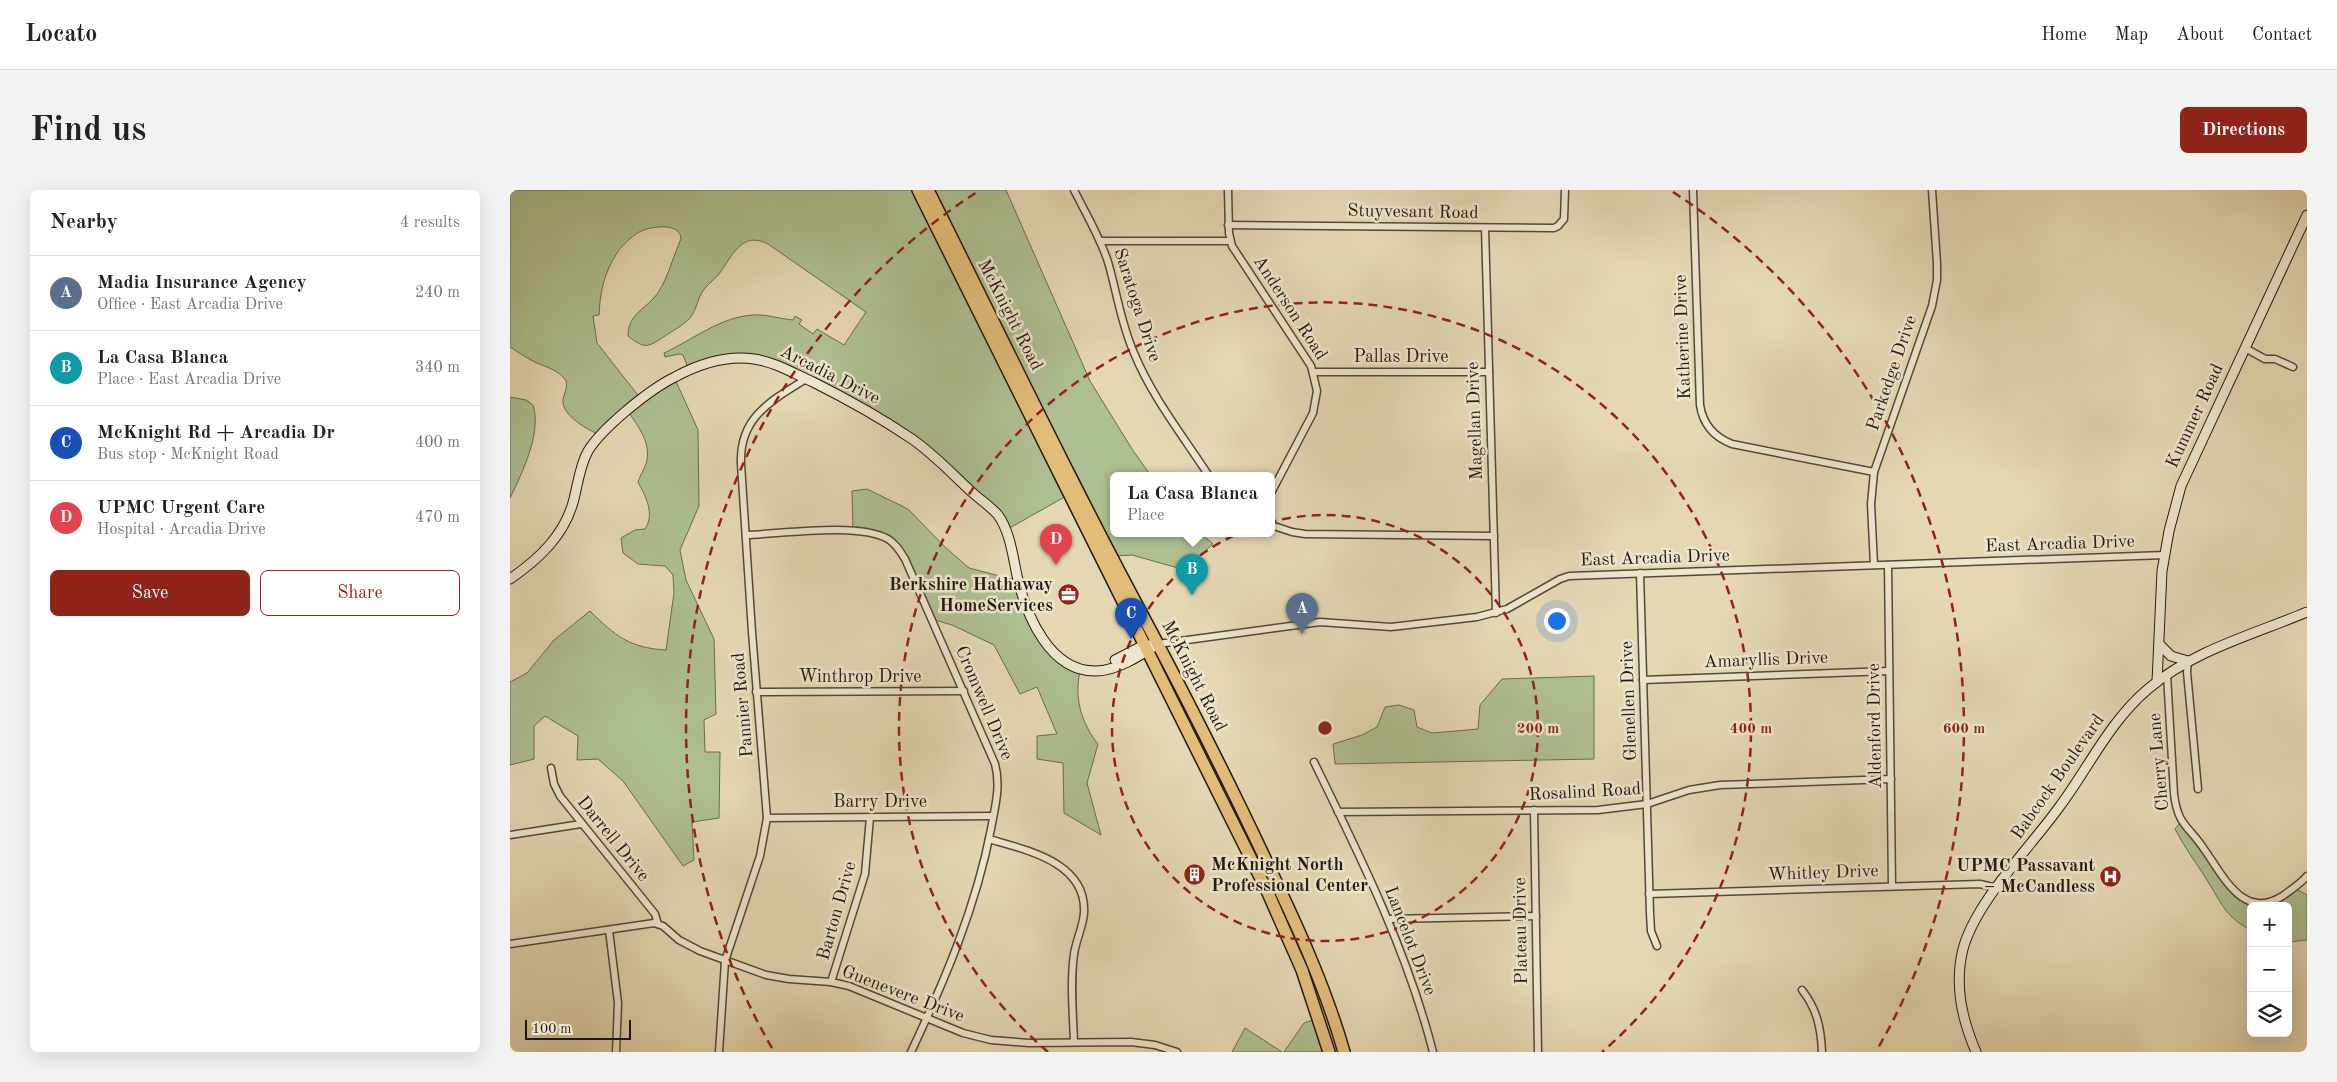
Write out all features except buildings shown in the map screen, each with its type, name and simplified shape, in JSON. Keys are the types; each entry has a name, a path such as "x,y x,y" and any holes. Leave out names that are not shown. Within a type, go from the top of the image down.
{"highway":[{"name":"McKnight Road","path":"918,190 1282,922 1305,978 1329,1052"},
{"name":"McKnight Road","path":"928,190 1078,490 1228,782 1296,924 1324,992 1344,1052"}],"street":[{"name":"Saratoga Drive","path":"1074,190 1100,241 1108,263 1122,320 1138,364 1156,396 1206,472"},
{"name":"Anderson Road","path":"1228,190 1230,241 1314,372 1317,391 1313,413 1275,485"},
{"name":"Stuyvesant Road","path":"1228,225 1549,228 1558,226 1564,219 1565,190"},
{"name":"Katherine Drive","path":"1693,190 1700,406 1707,426 1718,437 1732,444 1874,472"},
{"name":"Parkedge Drive","path":"1874,565 1871,504 1874,472 1935,294 1937,262 1932,190"},
{"name":"Kummer Road","path":"2157,682 2160,599 2164,555 2172,515 2181,486 2307,215"},
{"name":"Magellan Drive","path":"1484,228 1496,613"},
{"path":"1100,241 1230,241"},
{"path":"2245,348 2265,359 2275,359 2293,367"},
{"name":"Arcadia Drive","path":"510,579 545,551 562,528 571,509 583,462 593,444 653,389 674,377 699,366 729,358 751,358 771,362 806,379 845,399 913,440 947,467 997,513 1006,530 1024,600 1037,630 1059,656 1081,668 1110,662 1158,644"},
{"name":"Pallas Drive","path":"1314,372 1489,372"},
{"name":"Pannier Road","path":"719,1052 726,961 760,856 767,818 756,692 740,454 744,435 758,413 806,379"},
{"path":"1275,526 1305,534 1494,536"},
{"name":"Cromwell Drive","path":"746,535 860,531 879,535 894,544 905,559 992,754 997,772 998,790 989,839 975,895 950,966 911,1052"},
{"name":"East Arcadia Drive","path":"1158,644 1308,623 1342,622 1391,627 1496,613 1529,598 1560,578 1582,575 2164,555"},
{"name":"Aldenford Drive","path":"1888,565 1892,886"},
{"name":"Glenellen Drive","path":"1640,573 1649,894 1651,931 1657,946"},
{"name":"Babcock Boulevard","path":"1976,1052 1961,1008 1959,971 1963,948 1973,922 2061,805 2115,724 2147,689 2188,661 2214,648 2307,612"},
{"path":"2159,644 2171,656 2188,661 2187,672 2198,789"},
{"name":"Amaryllis Drive","path":"1643,680 1889,671"},
{"name":"Cherry Lane","path":"2167,675 2174,794 2177,813 2181,822 2200,842 2230,886 2248,902 2256,904 2269,903 2295,888 2307,876"},
{"name":"Winthrop Drive","path":"756,692 964,691"},
{"name":"Lancelot Drive","path":"1314,762 1388,919 1416,993 1433,1052"},
{"name":"Darrell Drive","path":"551,768 560,796 580,824 655,914 658,924"},
{"name":"Rosalind Road","path":"1338,812 1598,810 1647,804 1689,790 1720,785 1891,779"},
{"name":"Plateau Drive","path":"1534,810 1538,1052"},
{"name":"Barry Drive","path":"767,818 993,816"},
{"name":"Barton Drive","path":"831,982 865,874 870,817"},
{"path":"510,835 580,824"},
{"path":"989,839 1054,862 1065,869 1079,888 1084,906 1084,915 1073,961 1074,1042"},
{"name":"Whitley Drive","path":"1649,894 1980,884 1997,888"},
{"path":"1388,919 1536,916"},
{"path":"510,944 650,923 658,924"},
{"name":"Guenevere Drive","path":"658,924 688,946 726,961 776,977 831,982 849,986 964,1033 991,1040 1029,1043 1143,1042 1177,1052"},
{"path":"609,930 618,1002 616,1052"},
{"path":"1802,990 1810,1000 1818,1018 1822,1052"}],"green space":[{"path":"510,190 918,190 1070,494 1006,530 947,467 845,399 751,358 689,370 683,355 665,357 664,353 719,324 742,316 754,315 793,320 795,316 802,320 799,324 813,334 817,329 844,345 866,312 768,244 751,240 738,247 719,274 703,291 694,312 687,321 650,345 638,343 628,336 630,324 662,287 681,239 680,233 670,227 655,227 641,231 628,241 617,253 609,268 600,298 599,315 593,316 597,343 641,399 674,377 698,430 699,506 680,550 686,580 714,639 716,714 704,720 705,752 720,752 719,818 692,822 694,860 683,866 623,781 598,759 577,760 578,736 545,716 534,726 534,759 510,765 510,682 527,673 554,640 590,611 607,627 624,639 642,647 666,650 674,593 673,575 665,566 638,564 623,553 621,538 635,530 645,529 649,517 648,506 638,482 646,463 647,446 628,411 601,435 590,430 577,422 566,411 563,400 567,386 564,378 557,372 510,347"},
{"path":"928,190 1006,190 1090,381 1148,472 1110,472 1110,537 1205,537 1213,544 1194,561 1178,568 1132,555 1113,556"},
{"path":"510,397 526,400 533,405 535,428 529,453 510,498"},
{"path":"867,489 908,509 945,547 969,568 1019,581 1048,644 1081,668 1078,688 1080,708 1087,727 1098,744 1087,783 1101,835 1064,813 1063,763 1037,759 1037,736 1057,734 1037,687 1020,694 994,645 952,625 931,619 905,559 887,539 853,531 852,491"},
{"path":"1594,676 1594,759 1335,764 1333,744 1362,735 1377,727 1385,707 1399,705 1414,710 1417,727 1432,733 1478,729 1480,705 1502,679"},
{"path":"2180,823 2224,882 2247,902 2247,928 2236,921 2222,905 2175,829"},
{"path":"2296,889 2307,895 2307,940 2292,942 2292,902 2275,902"},
{"path":"1319,1018 1329,1052 1284,1052 1304,1023"},
{"path":"1245,1028 1282,1052 1232,1052"}],"place":[{"name":"UPMC Urgent Care","path":"1056,565"},
{"name":"Berkshire Hathaway HomeServices","path":"1069,595"},
{"name":"La Casa Blanca","path":"1192,595"},
{"name":"Madia Insurance Agency","path":"1302,634"},
{"name":"McKnight Rd + Arcadia Dr","path":"1131,639"},
{"name":"McKnight North Professional Center","path":"1195,875"},
{"name":"UPMC Passavant – McCandless","path":"2111,876"}]}
